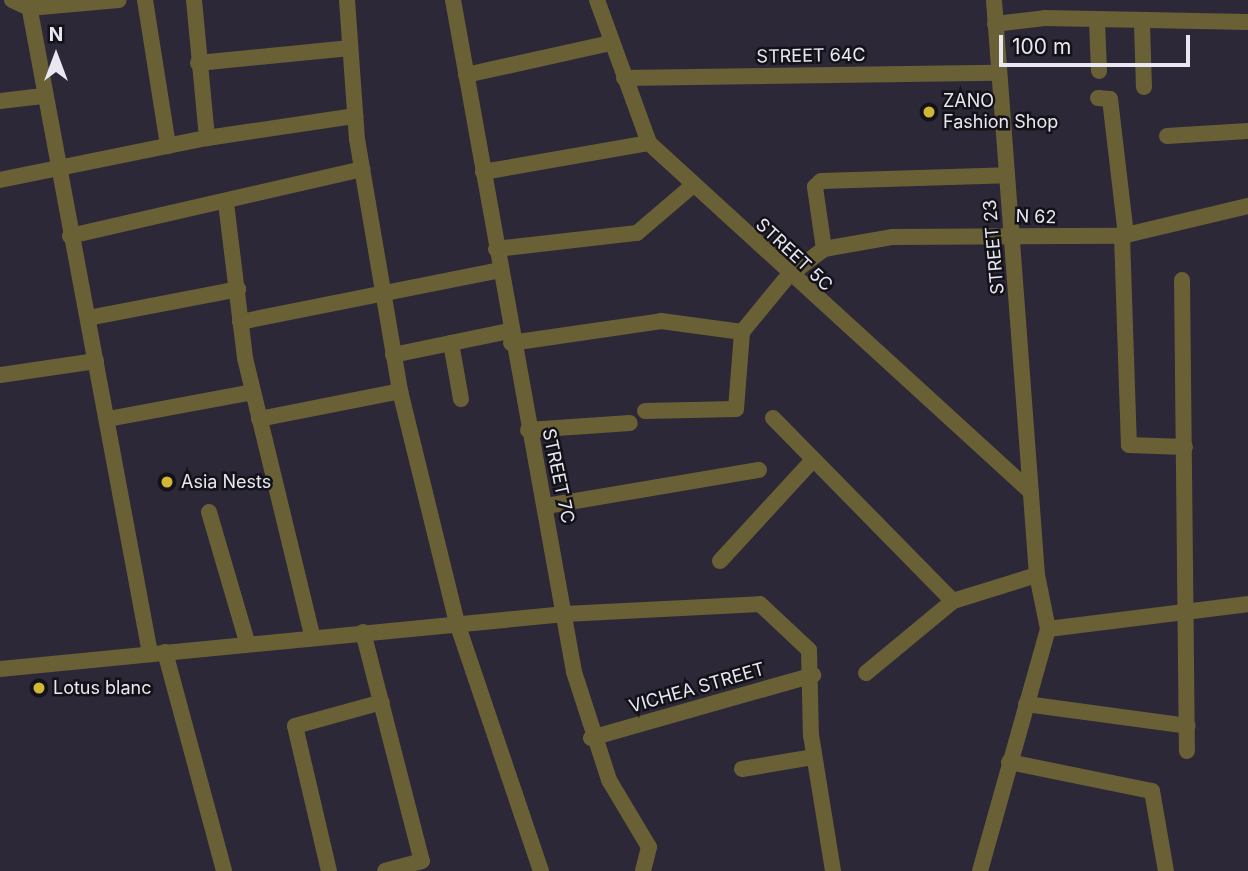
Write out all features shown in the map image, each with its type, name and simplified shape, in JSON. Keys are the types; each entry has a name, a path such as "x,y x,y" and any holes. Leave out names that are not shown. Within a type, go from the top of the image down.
{"street":[{"path":"0,1 11,0 28,4 119,0"},
{"path":"145,0 168,146"},
{"path":"194,0 207,138"},
{"path":"346,0 362,169 381,294 400,391 457,623 541,871"},
{"name":"STREET 7C","path":"453,0 510,337 591,738 649,847 643,871"},
{"name":"STREET 5C","path":"597,0 610,43 649,143 788,276 1031,492"},
{"name":"STREET 23","path":"994,0 997,73 1013,235 1037,575 1048,629"},
{"path":"28,4 57,173 157,652 224,871"},
{"path":"1097,21 1099,71"},
{"path":"995,23 1248,22"},
{"path":"1142,24 1144,87"},
{"path":"466,75 610,43"},
{"path":"198,63 350,48"},
{"name":"STREET 64C","path":"624,78 997,73"},
{"path":"0,101 43,96"},
{"path":"1098,98 1110,99 1124,236 1128,443 1185,447"},
{"path":"0,180 57,173 207,138 355,116"},
{"path":"1167,136 1248,131"},
{"path":"483,172 649,143"},
{"path":"70,236 362,169"},
{"path":"824,249 815,187 821,181 1007,175"},
{"path":"496,249 637,233 692,186"},
{"path":"226,202 240,322 253,393 312,636"},
{"name":"N 62","path":"742,332 788,276 824,249 893,237 1124,236 1248,205"},
{"path":"240,322 500,270"},
{"path":"1182,280 1189,609 1187,751"},
{"path":"88,318 238,289"},
{"path":"393,355 452,343 661,321 742,332 736,409 645,411"},
{"path":"452,343 461,399"},
{"path":"0,375 96,361"},
{"path":"259,419 400,391"},
{"path":"108,419 253,393"},
{"path":"773,418 812,461 953,601"},
{"path":"528,430 631,423"},
{"path":"720,561 812,461"},
{"path":"546,506 759,470"},
{"path":"209,512 247,642"},
{"path":"866,673 953,601 1037,575"},
{"path":"0,668 457,623 565,614 760,604 801,639 813,675 814,757 833,871"},
{"path":"979,871 1048,629 1189,609 1248,604"},
{"path":"363,632 422,861 385,871"},
{"name":"VICHEA STREET","path":"591,738 813,675"},
{"path":"329,871 295,726 382,702"},
{"path":"1026,704 1188,726"},
{"path":"742,769 814,757"},
{"path":"1009,762 1147,788 1154,795 1166,871"}],"place":[{"name":"ZANO Fashion Shop","path":"929,112"},
{"name":"Asia Nests","path":"167,482"},
{"name":"Lotus blanc","path":"39,688"}]}
